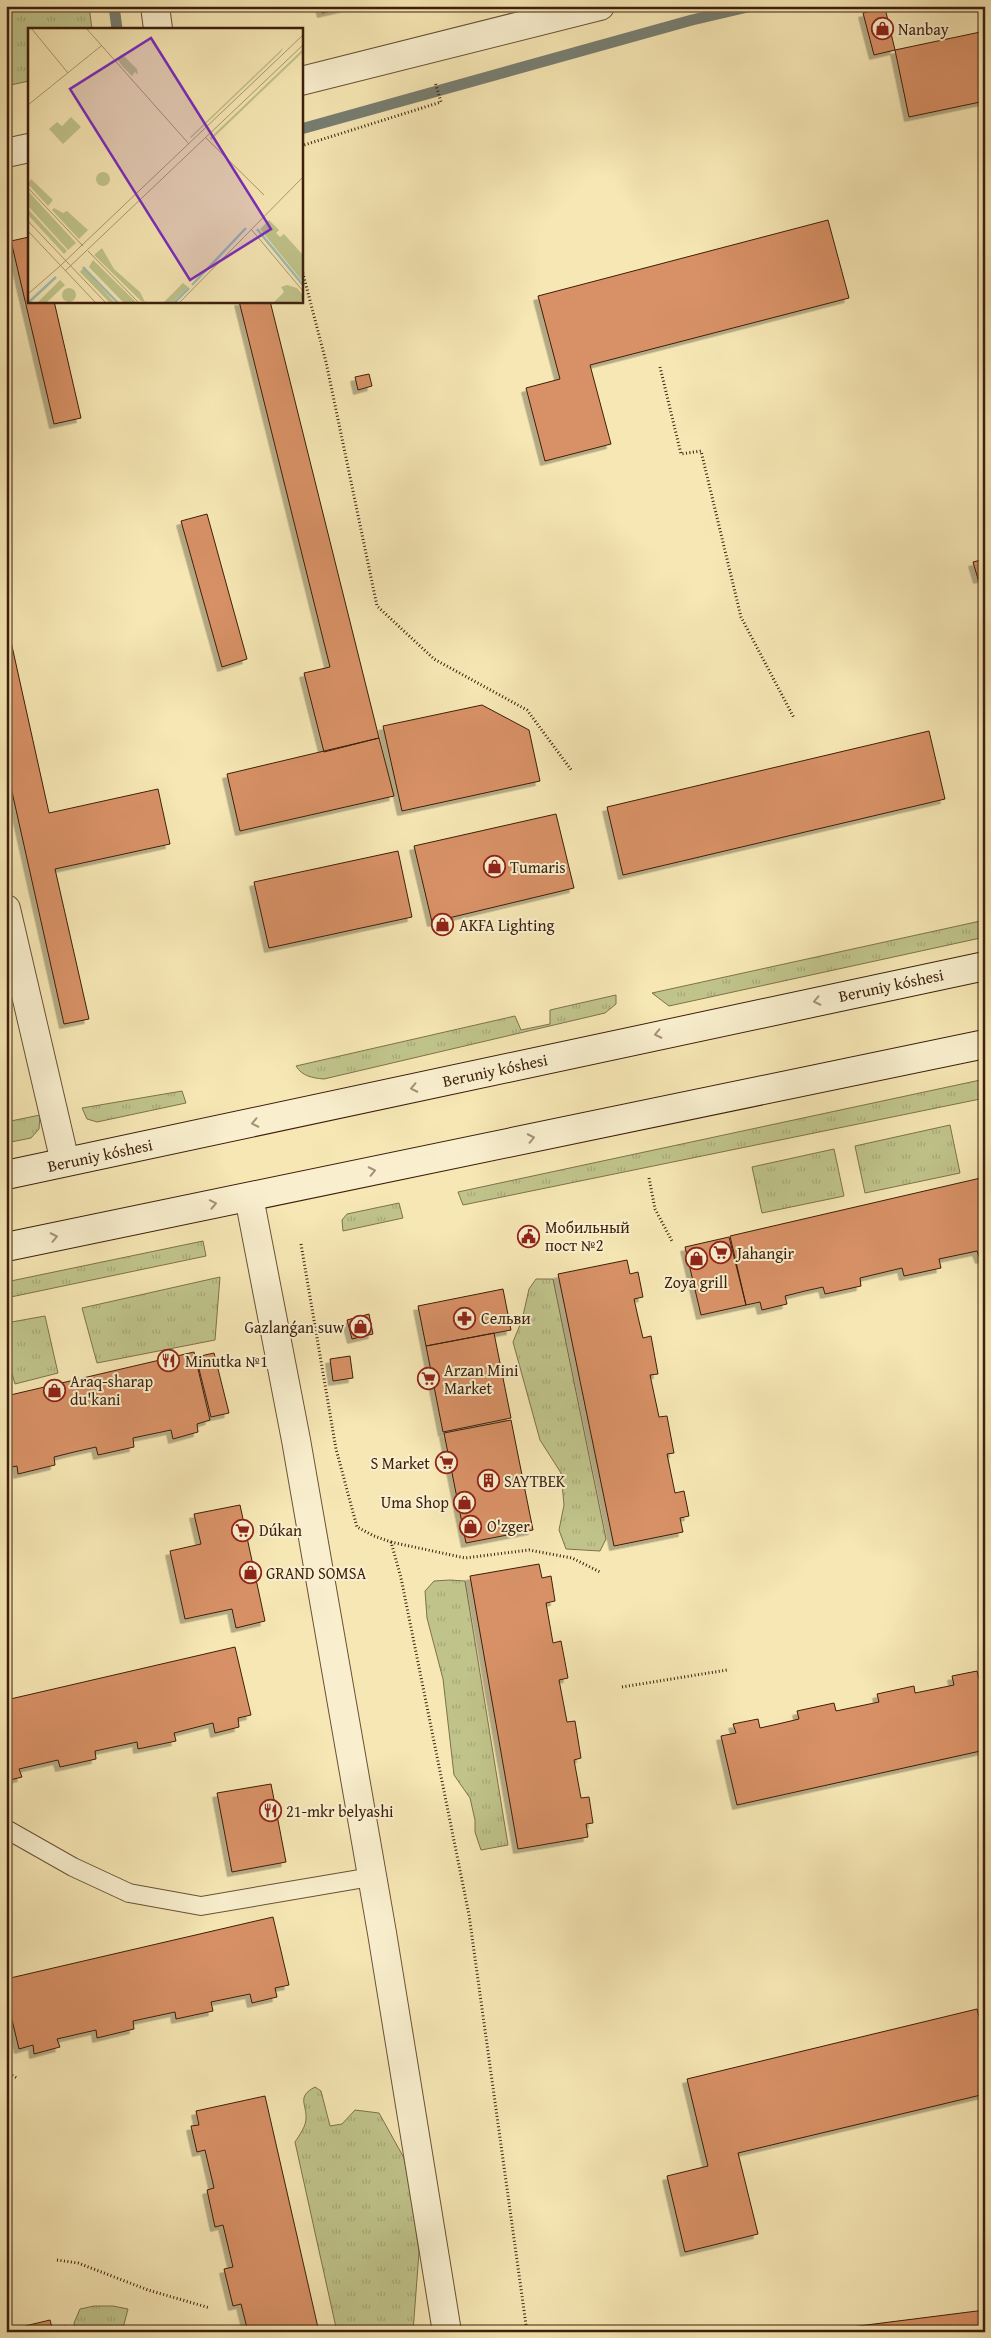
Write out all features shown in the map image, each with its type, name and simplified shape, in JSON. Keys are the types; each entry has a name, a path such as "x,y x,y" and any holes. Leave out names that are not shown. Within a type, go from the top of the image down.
{"main road":[{"path":"155,6 158,28"},
{"path":"302,81 600,6"},
{"path":"6,153 28,148"},
{"path":"6,909 66,1162"},
{"name":"Beruniy kóshesi","path":"6,1175 985,966"},
{"path":"6,1247 985,1044"},
{"path":"249,1197 296,1440 447,2332"}],"lane":[{"path":"6,1828 73,1867 129,1892 201,1906 371,1877"}],"path":[{"path":"302,146 441,102 435,79"},
{"path":"302,270 326,362 377,606 434,659 526,710 572,771"},
{"path":"660,366 681,454 701,451 741,617 794,718"},
{"path":"649,1178 655,1209 673,1243"},
{"path":"301,1244 336,1449 357,1527 391,1542 465,1558 529,1550 572,1558 600,1572"},
{"path":"391,1542 401,1578 469,1915 527,2332"},
{"path":"622,1687 727,1670"},
{"path":"6,2072 17,2078"},
{"path":"57,2260 78,2263 148,2290 210,2308"}],"green space":[{"path":"6,6 89,6 92,28 28,28 28,81 6,86"},
{"path":"985,920 985,937 669,1006 652,993"},
{"path":"616,995 616,1004 605,1013 324,1079 308,1076 296,1066 515,1016 521,1030 550,1024 550,1010"},
{"path":"985,1079 985,1098 463,1205 458,1192"},
{"path":"182,1091 186,1103 97,1122 87,1119 82,1108"},
{"path":"40,1115 39,1129 31,1138 6,1143 6,1122"},
{"path":"950,1125 960,1173 865,1193 855,1146"},
{"path":"834,1149 844,1196 762,1213 752,1167"},
{"path":"399,1203 403,1218 343,1231 342,1220 347,1214"},
{"path":"203,1241 206,1256 6,1298 6,1282"},
{"path":"220,1277 215,1340 97,1363 82,1308"},
{"path":"536,1279 553,1279 606,1539 600,1551 566,1549 559,1530 564,1505 561,1473 540,1440 513,1342 522,1320 529,1289"},
{"path":"45,1316 58,1373 15,1384 9,1363 6,1363 6,1323"},
{"path":"434,1581 465,1581 508,1845 481,1850 475,1832 475,1820 470,1798 454,1775 443,1679 427,1618 425,1591"},
{"path":"315,2087 321,2091 330,2126 342,2124 355,2110 379,2113 404,2158 419,2252 413,2332 337,2332 295,2142 306,2122 304,2098"},
{"path":"94,2306 113,2306 128,2309 122,2332 76,2332 74,2323 80,2309"}],"building":[{"path":"320,6 348,6 348,7 322,13"},
{"path":"885,8 895,50 874,55 863,13"},
{"path":"985,31 985,101 909,117 895,50"},
{"path":"828,220 849,298 590,365 611,444 545,461 526,388 560,379 538,296"},
{"path":"28,237 28,302 54,302 81,418 54,424 11,241"},
{"path":"239,302 270,302 379,738 324,752 304,673 330,667"},
{"path":"369,374 372,386 358,390 355,377"},
{"path":"207,514 247,659 222,667 181,521"},
{"path":"985,559 985,577 978,579 973,562"},
{"path":"6,619 49,813 158,789 170,844 55,869 89,1019 64,1024 6,765"},
{"path":"482,705 529,730 540,781 402,811 383,726"},
{"path":"929,731 945,799 623,875 607,807"},
{"path":"379,738 394,796 240,831 227,774"},
{"name":"Tumaris","path":"556,814 574,888 432,922 414,846"},
{"path":"398,851 412,917 269,948 254,882"},
{"path":"985,1177 985,1258 980,1259 977,1251 939,1259 941,1268 904,1276 902,1268 860,1278 861,1286 825,1294 823,1287 785,1296 787,1304 762,1310 760,1302 746,1305 730,1236"},
{"path":"729,1237 746,1305 701,1315 685,1247"},
{"path":"627,1260 630,1274 638,1272 643,1297 634,1299 643,1338 651,1336 658,1374 650,1375 659,1417 667,1416 674,1453 667,1454 675,1493 684,1491 689,1516 680,1518 683,1532 614,1546 558,1274"},
{"name":"Сельви","path":"503,1289 511,1330 426,1346 418,1306"},
{"name":"Gazlanǵan suw","path":"369,1314 373,1334 352,1339 347,1320"},
{"path":"494,1333 511,1418 443,1432 426,1346"},
{"path":"194,1352 210,1420 197,1424 198,1432 173,1439 171,1430 133,1438 134,1447 98,1455 96,1447 74,1452 54,1457 55,1465 18,1474 17,1466 6,1468 6,1396"},
{"path":"214,1353 229,1413 211,1417 196,1357"},
{"name":"Gazlanǵan suw","path":"350,1356 353,1378 333,1381 330,1359"},
{"name":"SAYTBEK","path":"511,1420 533,1530 466,1543 444,1433"},
{"path":"240,1505 265,1621 236,1628 232,1609 185,1619 170,1551 201,1544 194,1514"},
{"path":"539,1564 542,1578 551,1576 555,1601 546,1603 553,1643 561,1641 568,1678 559,1680 567,1722 575,1721 581,1758 574,1760 581,1798 589,1797 593,1823 586,1824 588,1837 518,1849 470,1576"},
{"path":"235,1647 251,1715 238,1718 239,1727 215,1733 213,1723 174,1733 176,1741 138,1749 137,1742 95,1751 96,1759 60,1767 58,1760 19,1769 22,1777 6,1781 6,1700"},
{"path":"977,1671 979,1679 985,1677 985,1750 737,1805 721,1736 736,1733 733,1724 758,1719 760,1728 799,1719 797,1711 834,1703 836,1711 879,1702 877,1694 914,1686 915,1693 954,1685 952,1676"},
{"path":"271,1784 286,1862 232,1872 217,1793"},
{"path":"273,1917 289,1985 275,1988 277,1997 252,2003 250,1994 211,2002 213,2011 176,2019 175,2012 133,2021 134,2029 97,2038 96,2030 57,2039 60,2047 34,2054 33,2045 19,2049 6,1995 6,1979"},
{"path":"977,2009 985,2039 985,2094 738,2153 758,2234 685,2252 667,2176 708,2166 687,2079"},
{"path":"265,2096 319,2332 248,2332 241,2304 233,2306 224,2269 233,2267 223,2225 215,2227 207,2190 214,2188 205,2150 197,2152 191,2126 199,2125 196,2111"},
{"path":"985,2310 985,2332 811,2332"},
{"path":"50,2320 52,2328 66,2326 67,2332 26,2332 25,2326"}],"waterway":[{"path":"114,6 117,28"},
{"path":"302,129 692,20 752,6"}],"place":[{"name":"Nanbay","path":"882,29"},
{"name":"Tumaris","path":"494,867"},
{"name":"AKFA Lighting","path":"443,925"},
{"name":"Мобильный пост №2","path":"529,1236"},
{"name":"Jahangir","path":"721,1253"},
{"name":"Zoya grill","path":"696,1258"},
{"name":"Сельви","path":"465,1318"},
{"name":"Gazlanǵan suw","path":"360,1327"},
{"name":"Minutka №1","path":"169,1361"},
{"name":"Arzan Mini Market","path":"428,1379"},
{"name":"Araq-sharap du'kani","path":"54,1390"},
{"name":"S Market","path":"446,1463"},
{"name":"SAYTBEK","path":"488,1481"},
{"name":"Uma Shop","path":"465,1502"},
{"name":"O'zger","path":"471,1526"},
{"name":"Dúkan","path":"243,1530"},
{"name":"GRAND SOMSA","path":"250,1573"},
{"name":"21-mkr belyashi","path":"270,1811"}]}
